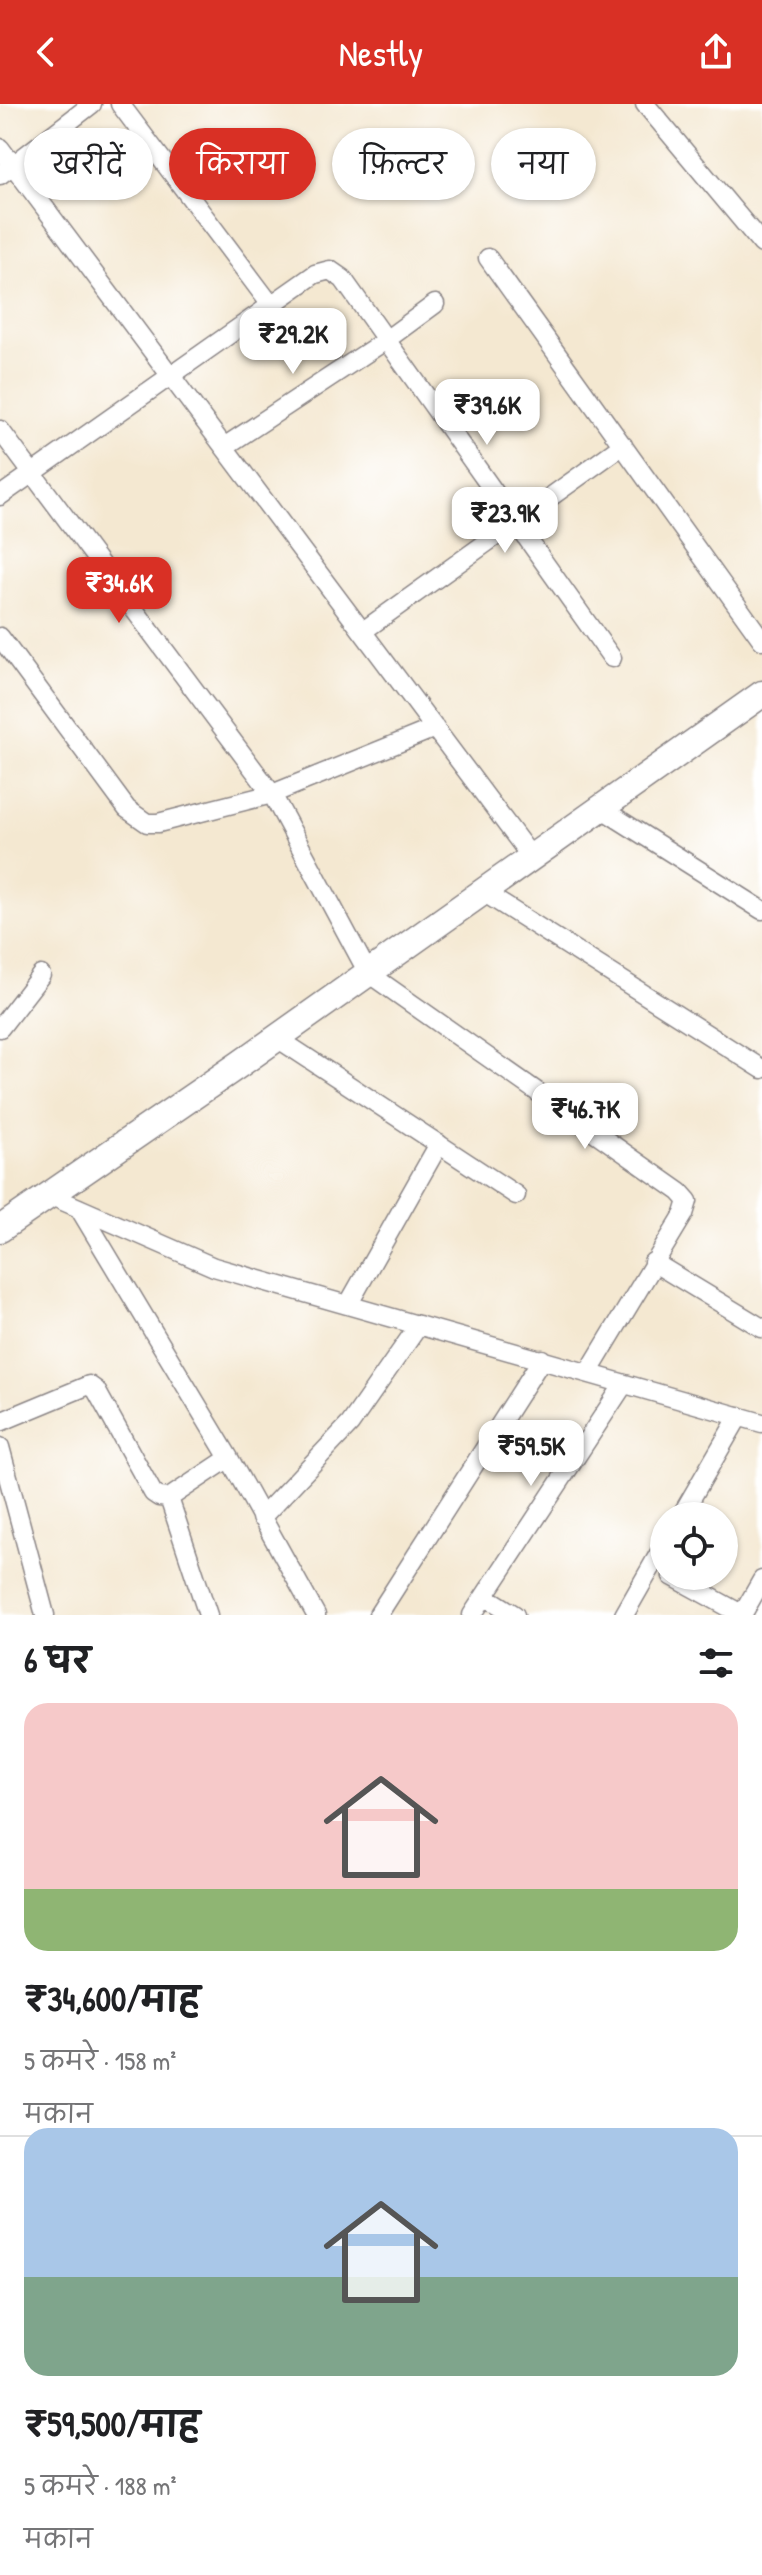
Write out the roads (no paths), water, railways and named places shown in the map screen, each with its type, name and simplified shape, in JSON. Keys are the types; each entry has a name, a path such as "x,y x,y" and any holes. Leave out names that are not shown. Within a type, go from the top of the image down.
{"street":[{"path":"6,171 92,104"},
{"path":"120,104 271,305"},
{"path":"645,104 760,236"},
{"path":"0,148 6,171 171,375 532,858"},
{"path":"488,258 762,640"},
{"path":"0,496 315,274 330,270 343,279 612,658"},
{"path":"224,447 435,304"},
{"path":"0,430 272,794 368,973 680,1192 688,1201 684,1214 588,1373"},
{"path":"363,631 623,445"},
{"path":"0,637 127,809 147,823 158,823 272,794 435,728"},
{"path":"0,1229 277,1038 762,694"},
{"path":"602,809 762,910"},
{"path":"483,892 762,1069"},
{"path":"0,1028 41,975"},
{"path":"277,1038 516,1195"},
{"path":"348,1305 439,1144"},
{"path":"49,1195 214,1267 762,1423"},
{"path":"79,1208 229,1458 316,1615"},
{"path":"653,1262 762,1328"},
{"path":"261,1518 350,1424 419,1325"},
{"path":"378,1615 542,1359"},
{"path":"472,1615 624,1384"},
{"path":"0,1422 84,1385 93,1386 153,1493 159,1497 169,1498 229,1458"},
{"path":"689,1502 739,1416"},
{"path":"0,1447 45,1615"},
{"path":"169,1498 208,1615"},
{"path":"624,1615 650,1579"},
{"path":"697,1590 743,1615 762,1580"},
{"path":"485,1596 515,1615"}]}
